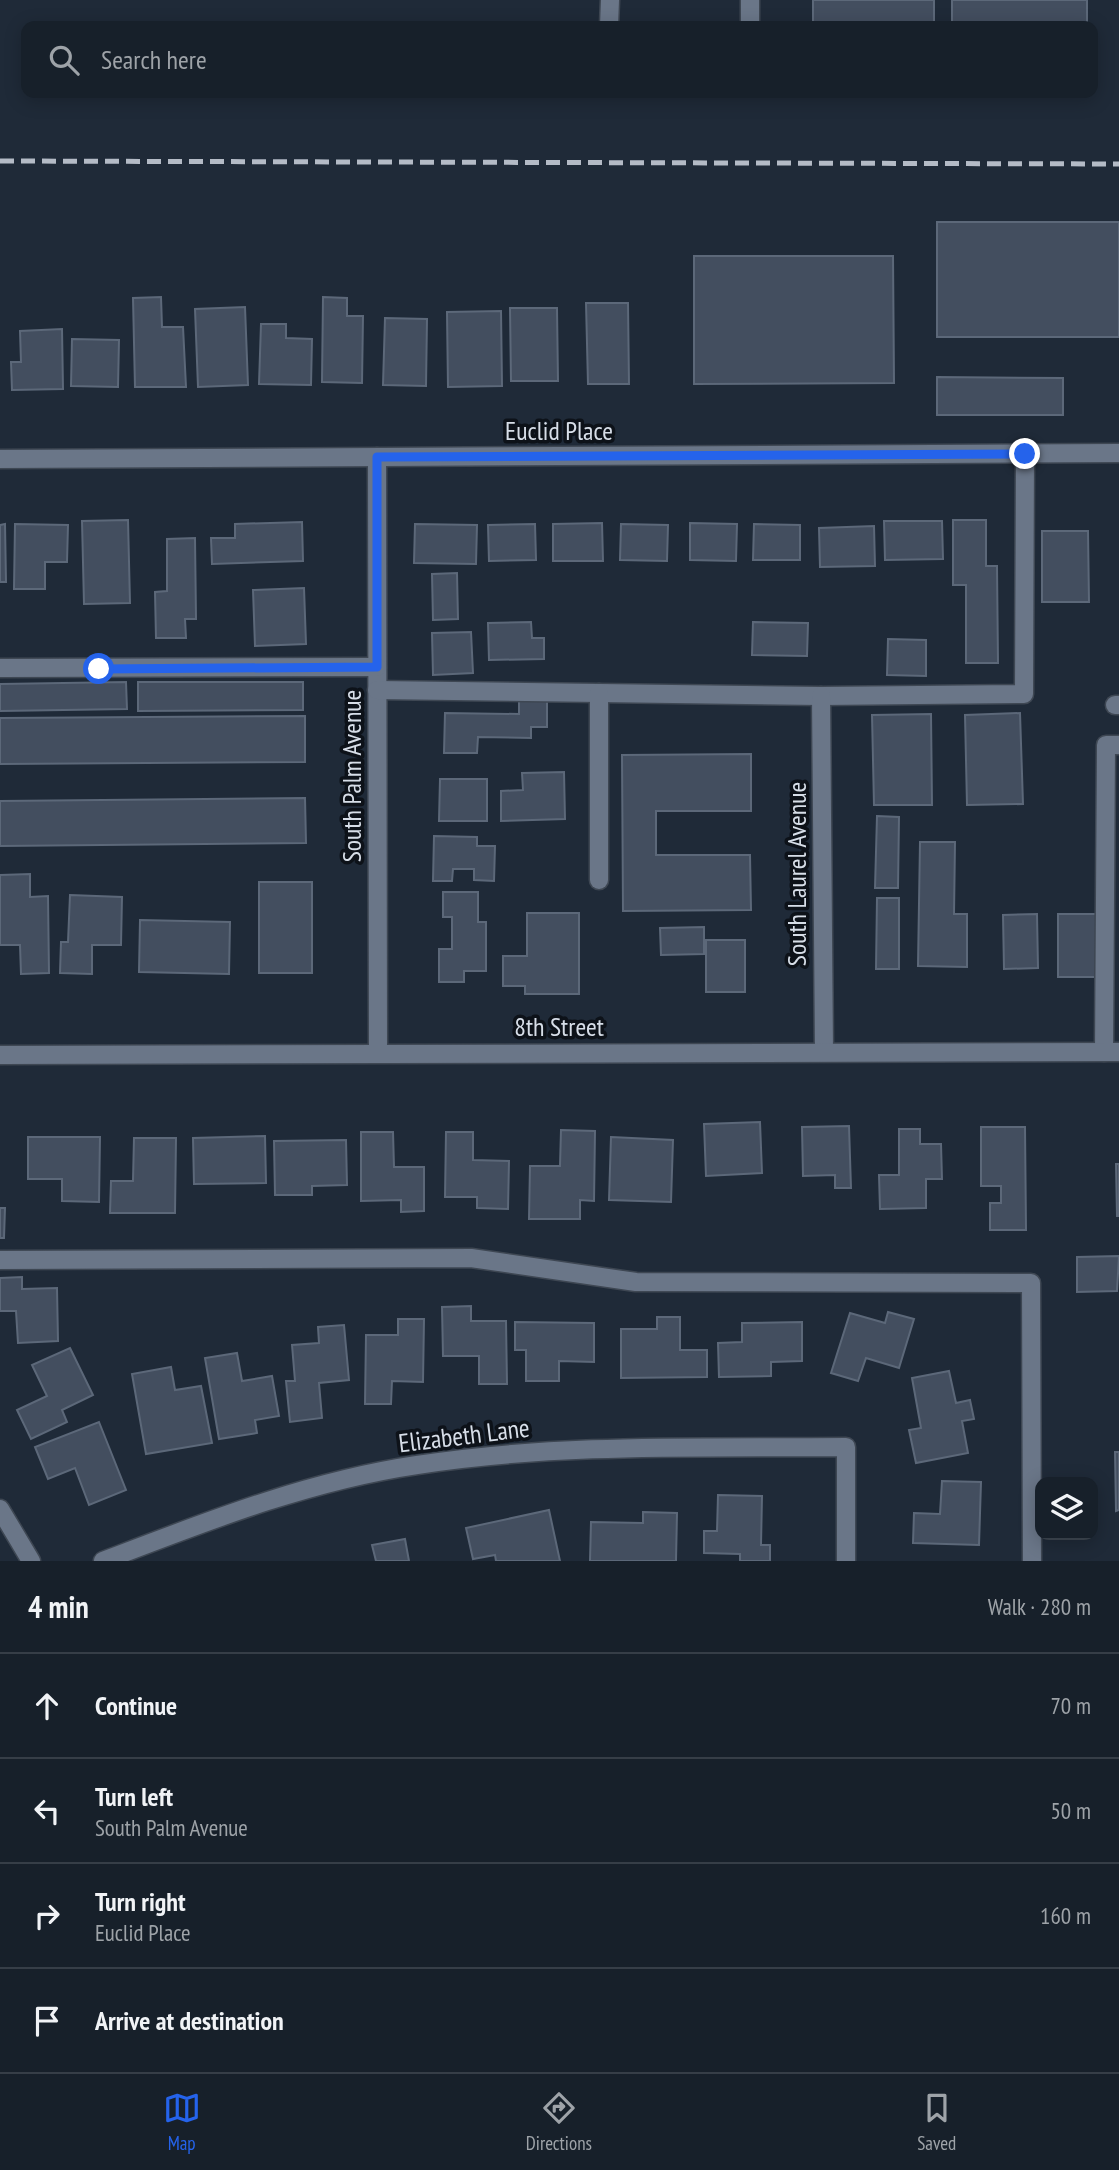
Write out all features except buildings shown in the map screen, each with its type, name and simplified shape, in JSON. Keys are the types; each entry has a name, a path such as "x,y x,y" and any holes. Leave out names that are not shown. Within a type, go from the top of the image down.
{"street":[{"path":"609,21 610,0"},
{"path":"750,0 750,21"},
{"name":"Euclid Place","path":"0,459 1119,453"},
{"path":"377,691 1024,694 1025,454"},
{"name":"South Palm Avenue","path":"377,457 378,1052"},
{"path":"0,668 377,667"},
{"path":"598,693 599,880"},
{"name":"South Laurel Avenue","path":"821,695 824,1052"},
{"path":"1111,1052 1112,892 1106,745 1119,745"},
{"name":"8th Street","path":"0,1055 1111,1052"},
{"path":"0,1260 471,1258 636,1282 1031,1283 1032,1561"},
{"name":"Elizabeth Lane","path":"103,1561 254,1503 415,1465 556,1449 846,1447 846,1561"},
{"path":"0,1509 31,1561"}],"railway":[{"path":"0,161 1119,164"}],"route":[{"path":"99,669 377,667 377,457 1025,454"}]}
